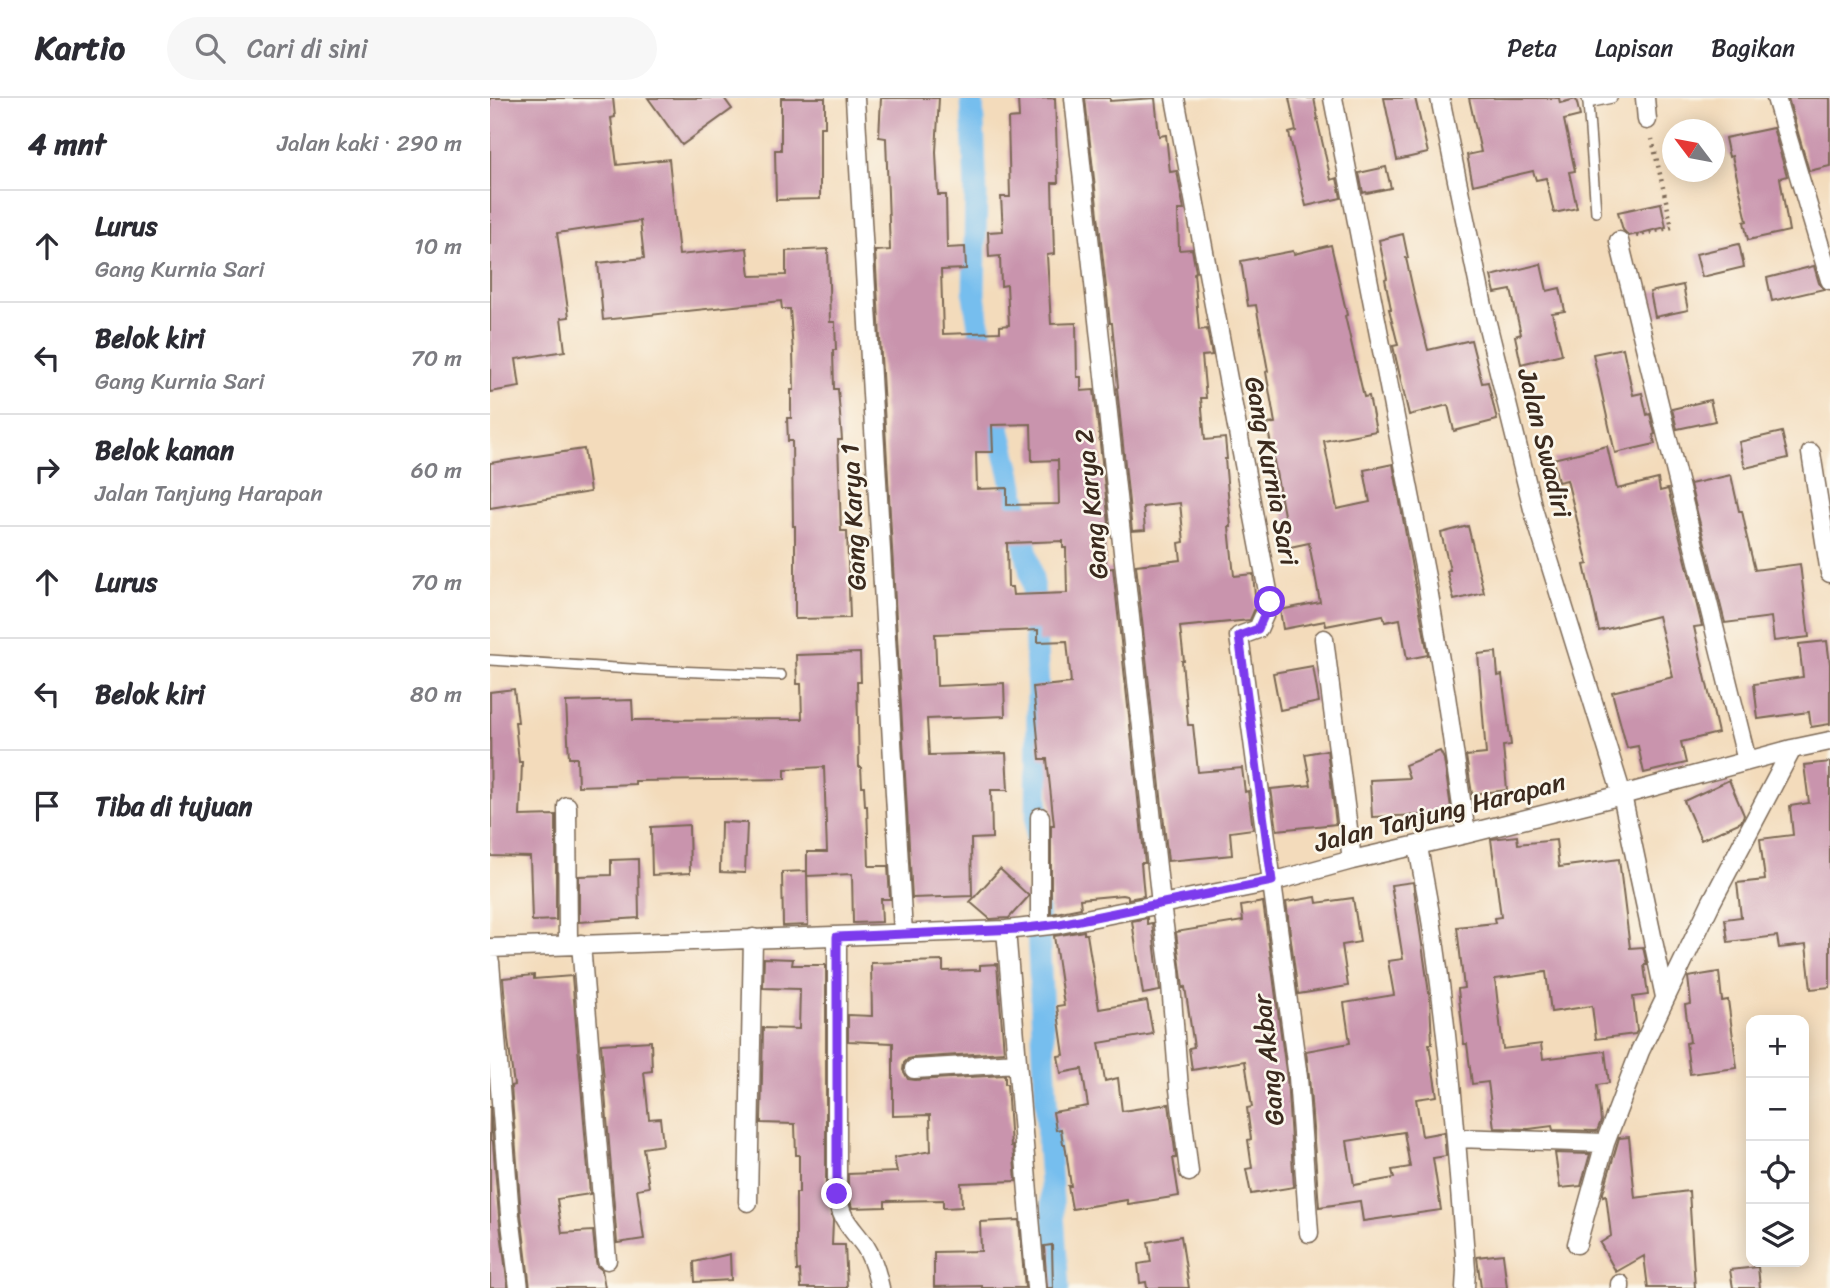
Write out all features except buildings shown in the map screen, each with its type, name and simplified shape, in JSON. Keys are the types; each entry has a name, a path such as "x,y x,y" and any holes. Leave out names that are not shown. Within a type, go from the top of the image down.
{"street":[{"name":"Gang Karya 1","path":"855,98 903,933"},
{"name":"Gang Karya 2","path":"1074,98 1170,971 1178,1078 1189,1171"},
{"name":"Gang Kurnia Sari","path":"1175,98 1270,602 1258,629 1239,636 1272,881"},
{"path":"1333,98 1426,577 1466,834"},
{"name":"Jalan Swadiri","path":"1440,98 1484,311 1533,509 1622,794 1665,998"},
{"path":"1645,98 1647,120"},
{"path":"1776,98 1830,280"},
{"path":"1619,241 1747,761"},
{"path":"1811,453 1830,573"},
{"path":"1324,639 1352,860"},
{"name":"Jalan Tanjung Harapan","path":"490,948 1012,930 1060,924 1272,881 1830,741"},
{"path":"1577,1244 1605,1143 1640,1051 1711,903 1792,749"},
{"path":"567,806 575,944 607,1260"},
{"path":"1040,817 1040,926"},
{"path":"1418,846 1434,939 1448,1048 1466,1270 1465,1288"},
{"name":"Gang Akbar","path":"1272,881 1298,1077 1309,1233"},
{"path":"1012,930 1017,1063 1036,1288"},
{"path":"837,937 837,1194 843,1219 871,1258 880,1288"},
{"path":"748,1202 753,938"},
{"path":"490,962 510,1215 520,1288"},
{"path":"914,1069 1017,1063"},
{"path":"1456,1138 1605,1143"}],"lane":[{"path":"1596,212 1587,101 1612,98"},
{"path":"490,660 781,675"}],"path":[{"path":"1619,241 1672,227 1647,120"}],"waterway":[{"path":"972,98 976,195 974,295 985,363"},
{"path":"991,397 1010,472 1033,584 1038,691 1037,838"},
{"path":"1037,907 1058,1288"}],"route":[{"path":"837,1194 837,937 1006,930 1060,924 1272,881 1239,636 1258,629 1270,602"}]}
